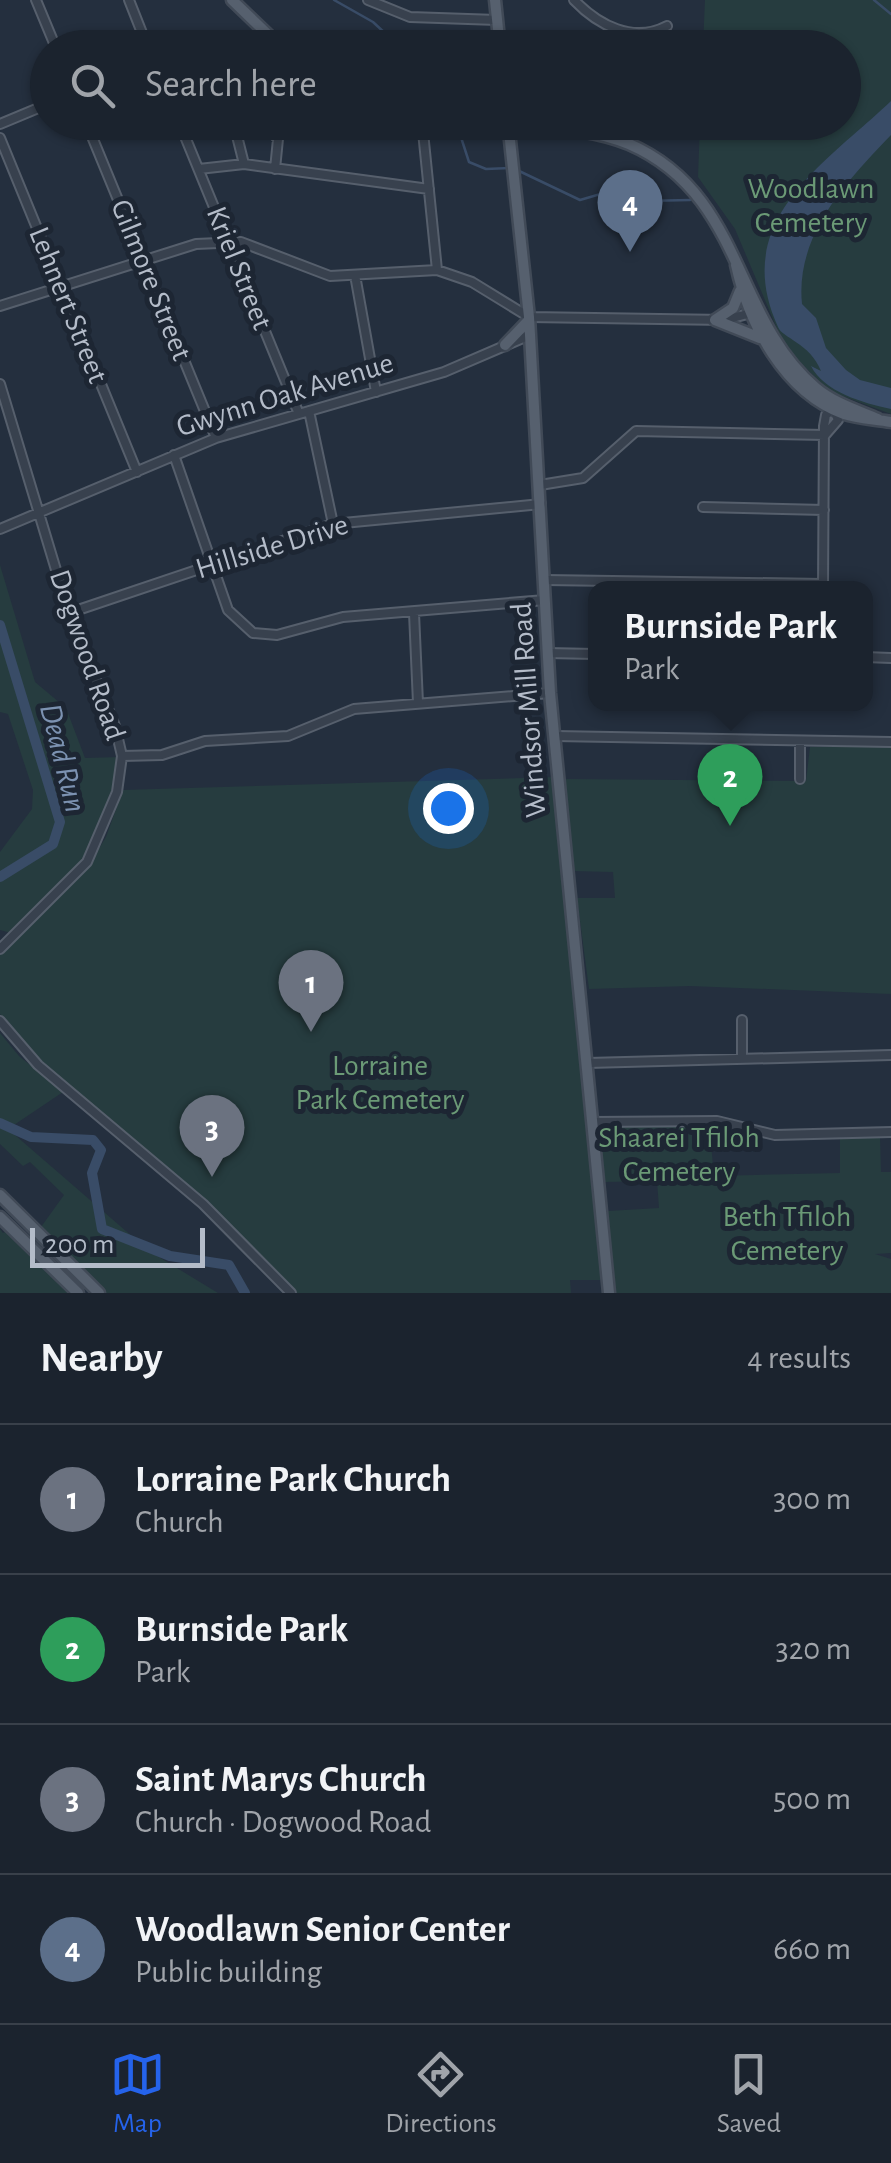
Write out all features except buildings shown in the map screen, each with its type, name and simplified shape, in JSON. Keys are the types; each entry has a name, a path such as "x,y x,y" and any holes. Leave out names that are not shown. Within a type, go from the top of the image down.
{"main road":[{"path":"232,0 263,30"},
{"path":"495,0 498,30"},
{"name":"Windsor Mill Road","path":"509,140 529,317 550,693 609,1293"},
{"path":"609,140 657,158 704,201 734,255 764,342"},
{"path":"734,255 740,285 754,308 792,363 836,406"},
{"path":"714,320 734,308 740,285"},
{"path":"505,346 520,334 529,317"},
{"path":"714,320 748,330 764,342 800,386 836,406 891,422"},
{"path":"0,1196 100,1293"},
{"path":"0,1217 78,1293"}],"street":[{"path":"36,0 48,30"},
{"path":"128,0 140,30"},
{"path":"368,0 410,17 497,20"},
{"path":"574,0 594,17 620,30"},
{"path":"655,30 667,26"},
{"path":"0,124 30,112"},
{"name":"Lehnert Street","path":"0,138 137,472"},
{"name":"Gilmore Street","path":"93,140 216,438"},
{"name":"Kriel Street","path":"187,140 298,414"},
{"path":"238,140 244,164"},
{"path":"275,168 278,140"},
{"path":"424,140 437,270"},
{"path":"199,169 244,164 429,189"},
{"path":"0,306 196,244 228,240 321,274 437,270 472,282 529,317 714,320 754,308"},
{"path":"355,275 376,392"},
{"name":"Gwynn Oak Avenue","path":"0,529 216,438 444,372 530,335"},
{"name":"Dogwood Road","path":"0,384 42,514 68,613 115,726 122,756 117,792 87,862 2,942"},
{"path":"822,581 826,415 836,406"},
{"path":"309,411 333,524"},
{"path":"540,485 583,478 627,437 640,430 825,435"},
{"path":"174,455 232,617 261,636 325,620 546,600"},
{"name":"Hillside Drive","path":"68,613 333,524 542,504"},
{"path":"703,507 824,510"},
{"path":"545,580 591,581"},
{"path":"414,612 418,703"},
{"path":"547,653 588,654"},
{"path":"122,756 162,754 205,740 274,738 297,733 343,711 550,693"},
{"path":"555,736 891,742"},
{"path":"800,741 800,779"},
{"path":"0,1020 30,1058 203,1204 291,1293"},
{"path":"742,1020 742,1058"},
{"path":"588,1063 891,1055"},
{"path":"593,1122 716,1122 775,1135 891,1132"}],"green space":[{"name":"Woodlawn Cemetery","path":"705,0 891,0 891,414 829,391 794,356 778,331 735,229 698,177 699,140 861,140 861,30 704,30"},
{"path":"0,565 35,682 66,708 85,758 121,757 109,814 99,837 71,875 11,933 0,930 0,852 32,809 33,790 8,714 0,712"},
{"path":"810,747 891,747 891,994 690,986 589,989 577,898 615,898 613,872 572,871 565,779 806,781"},
{"name":"Lorraine Park Cemetery","path":"556,777 604,1280 570,1280 571,1293 295,1293 210,1206 39,1063 0,1014 0,955 21,929 86,870 106,837 123,790"},
{"path":"0,1033 19,1056 63,1092 8,1129 149,1251 218,1293 106,1293 41,1227 64,1195 30,1162 23,1166 0,1144"},
{"name":"Beth Tfiloh Cemetery","path":"709,1123 714,1176 840,1173 840,1135 880,1136 881,1172 891,1172 891,1253 875,1254 891,1259 891,1293 615,1293 608,1211 659,1208 657,1181 603,1182 600,1124"},
{"path":"0,1229 3,1233 9,1230 72,1293 0,1293"}],"water":[{"path":"891,101 891,135 842,190 815,232 802,279 802,304 816,318 826,348 846,370 860,380 891,388 891,409 857,400 825,383 811,366 821,371 810,354 778,327 766,289 766,255 775,225 813,172 848,140 861,140 861,128"}],"waterway":[{"path":"334,0 382,30"},
{"path":"874,0 891,14"},
{"path":"462,140 469,162 486,169 510,168"},
{"path":"517,170 580,200 604,193 644,201 690,200"},
{"name":"Dead Run","path":"0,625 60,822 53,844 0,877"},
{"name":"Dead Run","path":"0,1123 31,1137 93,1140 101,1150 92,1173 102,1229 170,1256 229,1265 245,1293"}],"place":[{"name":"Woodlawn Senior Center","path":"630,252"},
{"name":"Burnside Park","path":"730,826"},
{"name":"Lorraine Park Church","path":"311,1032"},
{"name":"Saint Marys Church","path":"212,1177"}],"park label":[{"name":"Shaarei Tfiloh Cemetery","path":"679,1155"}]}
